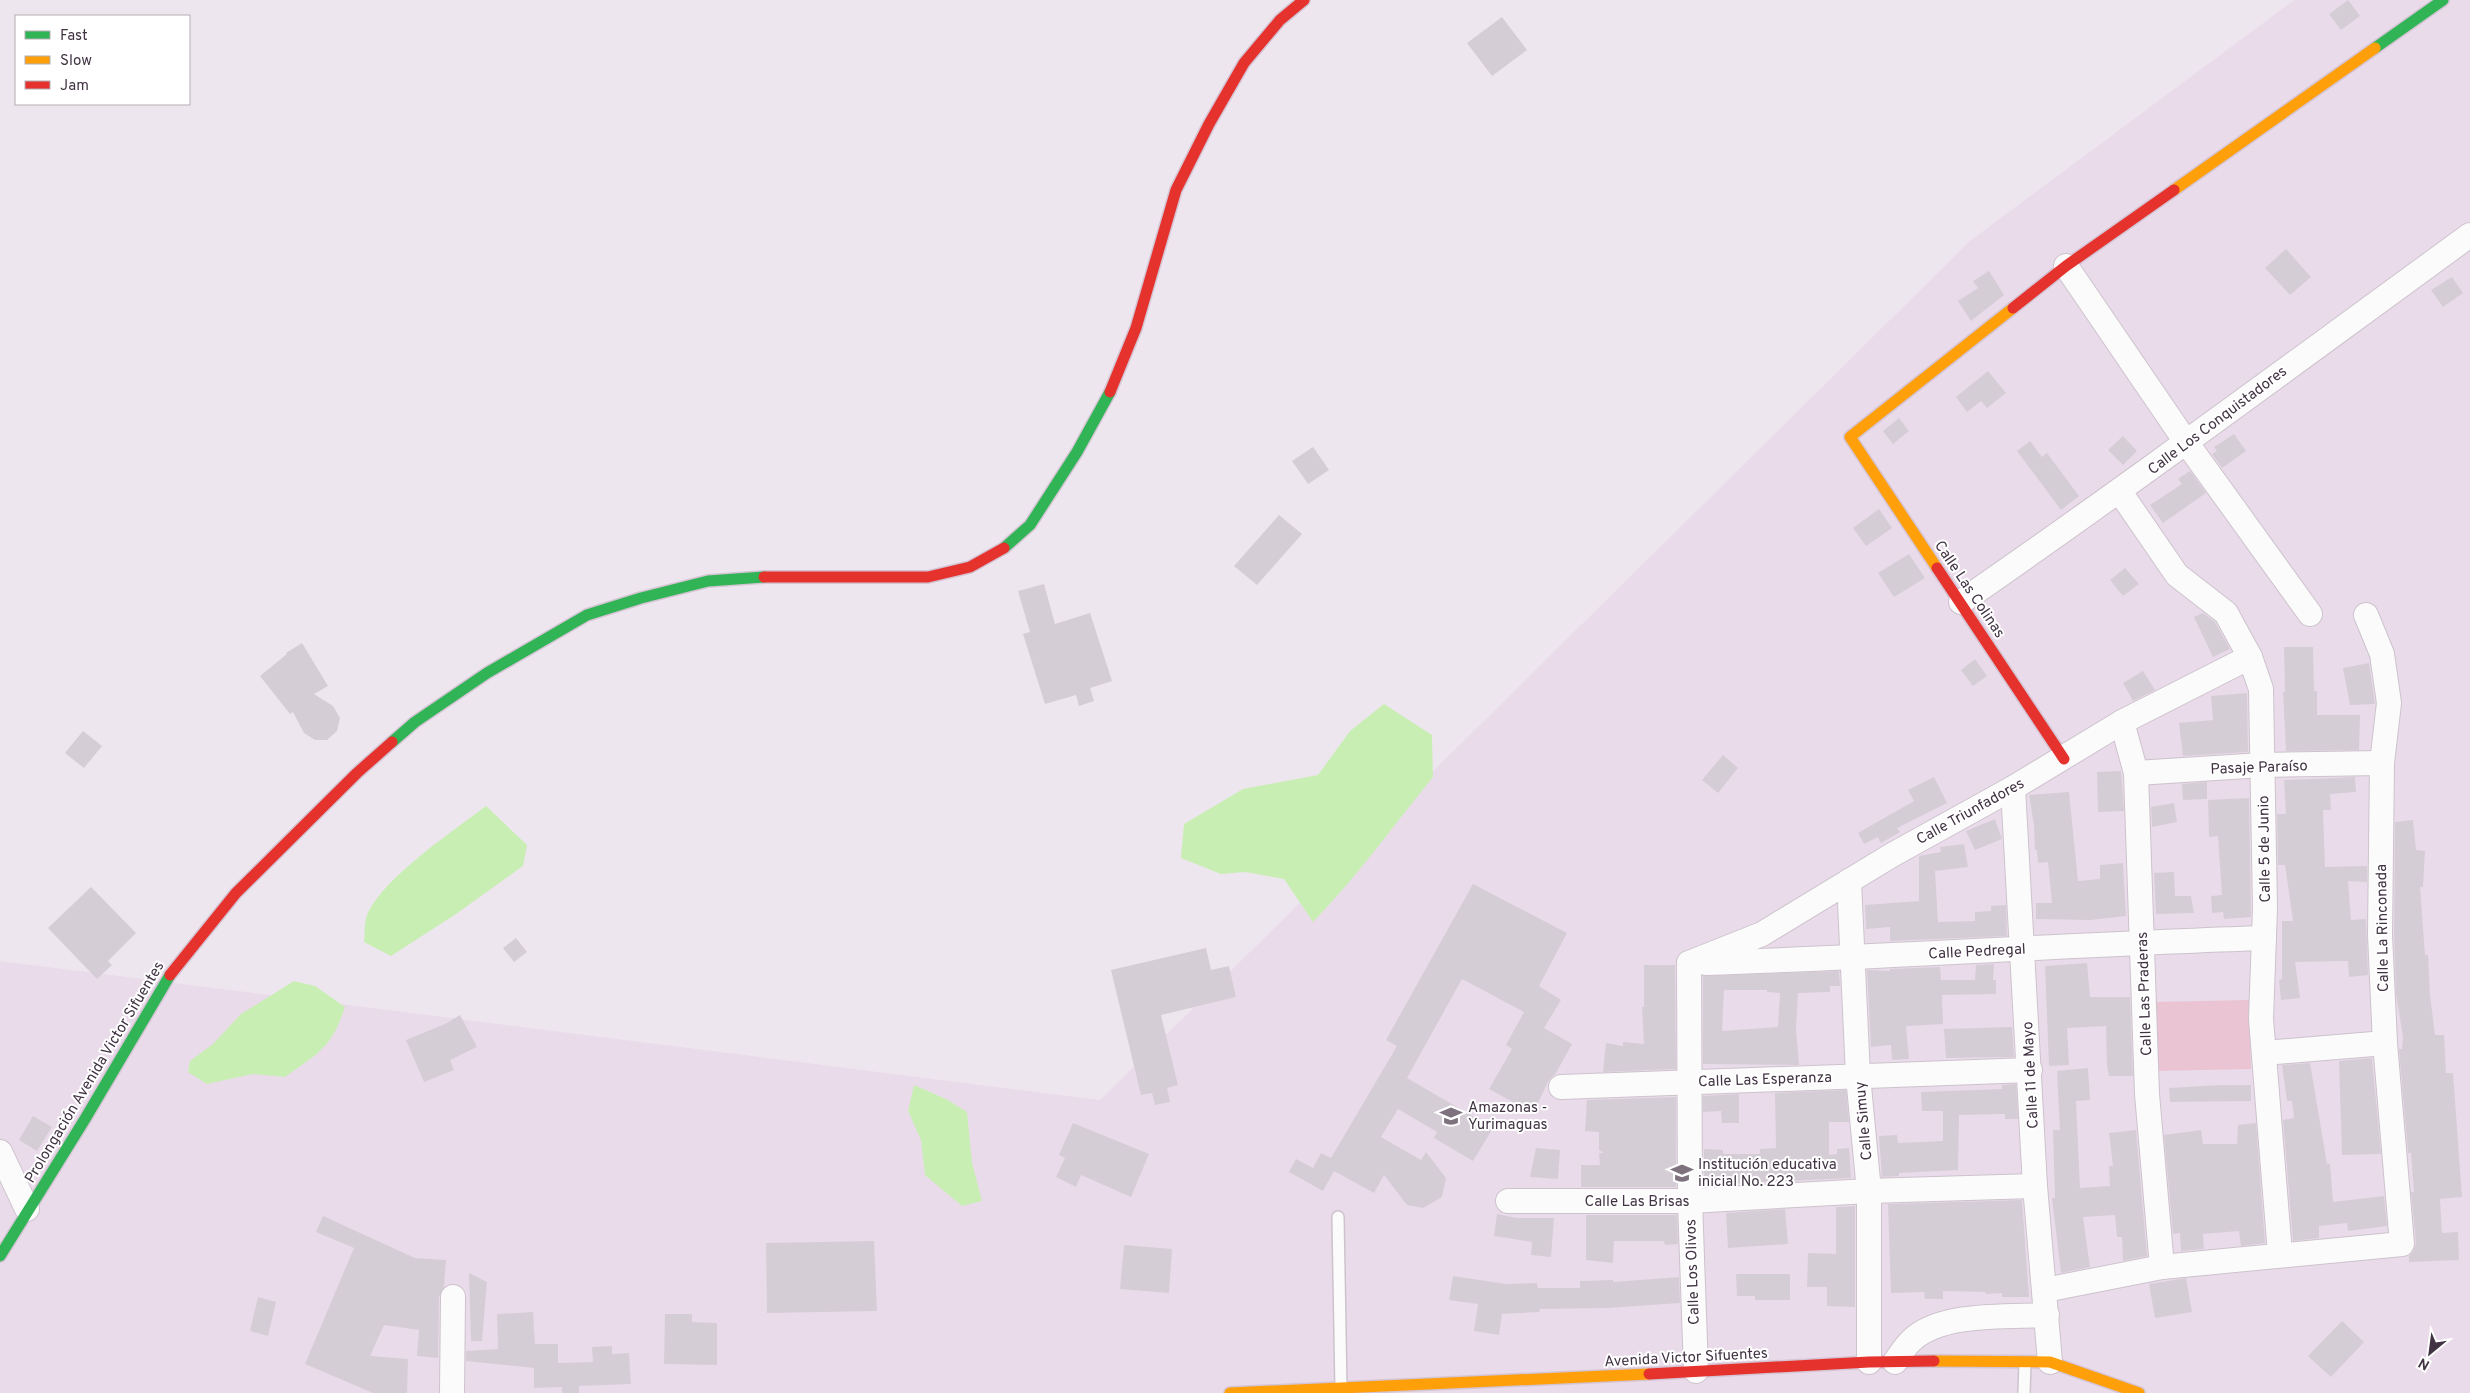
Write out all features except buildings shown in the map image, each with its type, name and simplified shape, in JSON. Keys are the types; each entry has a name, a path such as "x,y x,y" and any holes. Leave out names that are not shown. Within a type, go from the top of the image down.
{"main road":[{"name":"Prolongación Avenida Victor Sifuentes","path":"0,1256 27,1209 85,1119 153,1001 178,963 236,894 357,773 415,722 487,673 587,616 641,598 708,581 783,575 862,578 928,577 970,567 1004,548 1030,525 1077,452 1110,394 1136,328 1176,190 1209,124 1244,63 1280,20 1304,0"},
{"path":"2066,266 2444,0"},
{"name":"Calle Las Colinas","path":"2064,758 1850,437 2066,266"},
{"name":"Avenida Victor Sifuentes","path":"1230,1393 1869,1362 2050,1362 2139,1393"}],"street":[{"name":"Calle Los Conquistadores","path":"1961,602 2120,492 2470,235"},
{"path":"2066,266 2186,442 2310,614"},
{"name":"Calle 5 de Junio","path":"2120,492 2177,575 2226,613 2250,657 2261,689 2264,938 2261,1019 2280,1254"},
{"name":"Calle La Rinconada","path":"2280,1254 2402,1244 2385,1043 2380,935 2382,763 2389,703 2382,654 2366,615"},
{"name":"Calle Triunfadores","path":"1689,964 1762,934 1892,855 2013,788 2122,722 2250,657"},
{"name":"Calle Las Praderas","path":"2122,722 2136,773 2147,1094 2162,1266"},
{"name":"Pasaje Paraíso","path":"2136,773 2263,765 2382,763"},
{"name":"Calle 11 de Mayo","path":"2013,788 2035,1186 2050,1362"},
{"name":"Calle Simuy","path":"1850,881 1858,1076 1869,1191 1869,1362"},
{"name":"Calle Pedregal","path":"1689,964 1853,958 2142,942 2264,938"},
{"name":"Calle Los Olivos","path":"1689,964 1690,1201 1696,1371"},
{"path":"2264,1053 2385,1043"},
{"name":"Calle Las Esperanza","path":"1561,1087 2030,1070"},
{"path":"0,1152 27,1209"},
{"name":"Calle Las Brisas","path":"1508,1200 1690,1201 1869,1191 2035,1186"},
{"path":"2045,1290 2162,1266 2280,1254"},
{"path":"452,1393 453,1296"},
{"path":"1895,1362 1912,1340 1930,1328 1959,1320 2047,1315"}],"lane":[{"path":"1338,1217 1341,1389"},
{"path":"2024,1393 2025,1362"}],"shaded area":[{"path":"2294,0 2470,0 2470,1393 0,1393 0,961 1100,1100 1971,240"},
{"path":"1384,704 1432,735 1433,777 1360,869 1313,922 1284,879 1245,872 1221,874 1181,858 1184,824 1243,789 1318,775 1350,731"},
{"path":"486,806 527,845 523,866 456,914 391,956 364,942 367,915 376,900 388,886 420,856"},
{"path":"294,981 315,986 345,1007 335,1032 315,1055 285,1077 253,1074 207,1084 188,1072 190,1061 213,1044 241,1014"},
{"path":"2249,1000 2251,1069 2156,1071 2154,1002"},
{"path":"914,1085 946,1099 967,1112 972,1163 982,1201 962,1206 925,1175 921,1140 908,1111"}],"traffic: fast":[{"path":"2375,48 2443,0"},
{"path":"1004,548 1030,525 1077,452 1110,392"},
{"path":"392,742 415,722 487,673 587,615 641,598 708,581 764,577"},
{"path":"0,1256 85,1119 170,975"}],"traffic: slow":[{"path":"2174,190 2375,48"},
{"path":"1937,568 1850,437 2013,308"},
{"path":"1934,1361 2050,1362 2139,1393"},
{"path":"1230,1393 1649,1374"}],"traffic: jam":[{"path":"1110,392 1136,328 1176,190 1209,124 1244,63 1280,20 1304,0"},
{"path":"2013,308 2066,266 2174,190"},
{"path":"764,577 928,577 970,567 1004,548"},
{"path":"1937,568 2064,759"},
{"path":"170,975 236,893 357,773 392,742"},
{"path":"1649,1374 1869,1362 1934,1361"}],"place":[{"name":"Amazonas - Yurimaguas","path":"1451,1116"},
{"name":"Institución educativa inicial No. 223","path":"1682,1173"}]}
